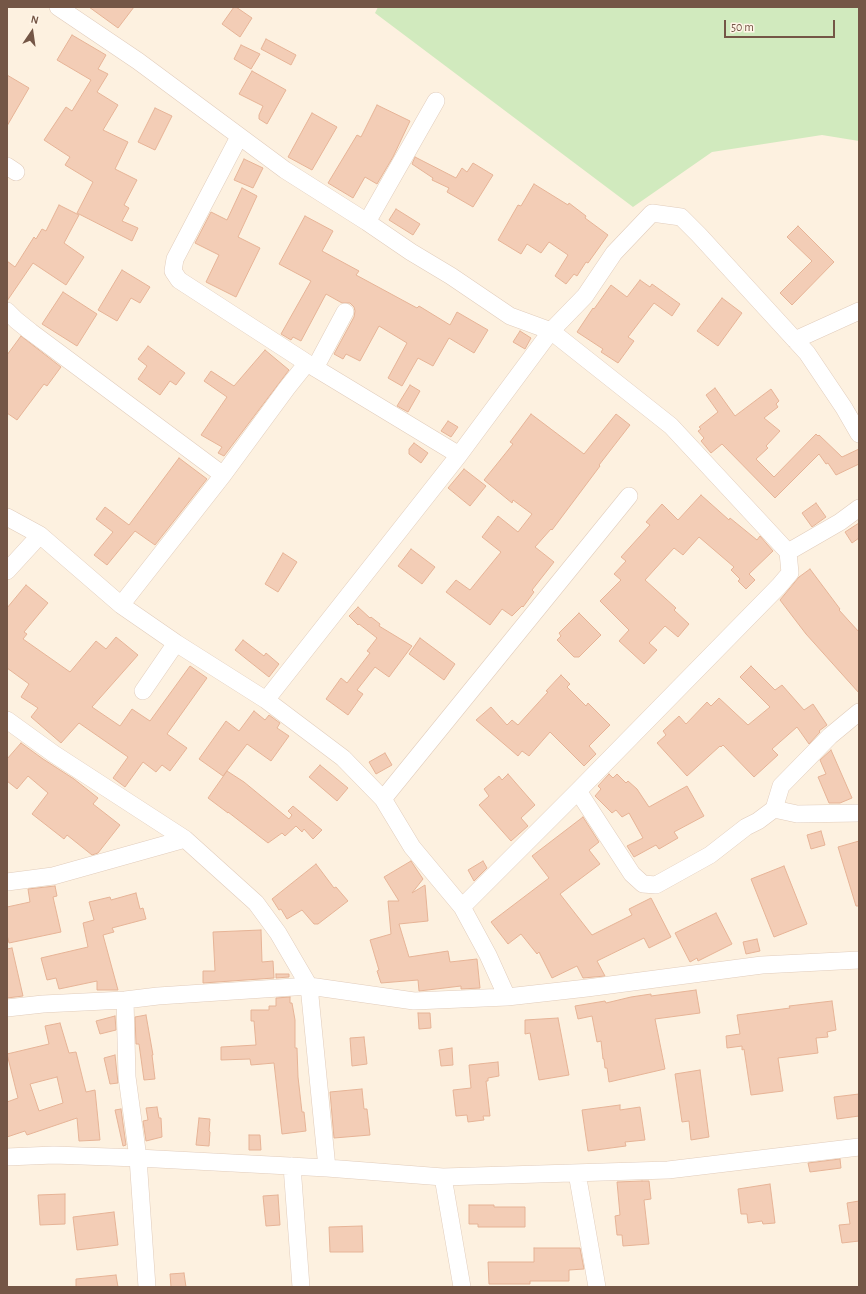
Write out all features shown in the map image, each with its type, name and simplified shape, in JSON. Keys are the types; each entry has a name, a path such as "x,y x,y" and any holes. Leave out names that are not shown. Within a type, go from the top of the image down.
{"street":[{"path":"58,7 138,60 285,170 411,252 451,276 510,316 551,331 671,426 788,552 790,573 779,586 462,907"},
{"path":"367,222 436,101"},
{"path":"239,137 174,259 173,271 179,280 311,366 459,455"},
{"path":"266,700 459,455 551,331 585,296 614,253 652,213 681,217 699,235 807,353 844,408 859,434"},
{"path":"7,311 31,332 223,475"},
{"path":"795,340 859,311"},
{"path":"121,605 223,475 287,388 311,366 345,312"},
{"path":"383,799 629,496"},
{"path":"788,552 840,522 859,508"},
{"path":"7,517 40,535 121,605 176,643 266,700 343,758 383,799 412,847 462,907 488,955 507,997"},
{"path":"7,570 40,535"},
{"path":"143,691 176,643"},
{"path":"578,791 632,874 643,884 656,885 710,855 746,827 774,810 781,786 830,736 859,712"},
{"path":"7,720 54,754 185,839 256,903 278,933 308,986 327,1168"},
{"path":"774,810 797,814 859,813"},
{"path":"7,882 53,876 185,839"},
{"path":"7,1008 43,1004 125,1000 158,996 308,986 414,1000 507,997 762,965 859,960"},
{"path":"125,1000 127,1077 138,1158 146,1287"},
{"path":"7,1158 54,1155 138,1158 327,1168 443,1177 668,1170 859,1147"},
{"path":"292,1166 301,1287"},
{"path":"577,1173 597,1287"},
{"path":"443,1177 462,1287"}],"green space":[{"path":"378,7 859,7 859,141 822,135 712,152 633,207 375,13"}],"building":[{"path":"89,7 134,7 118,28"},
{"path":"234,7 252,18 240,37 222,24"},
{"path":"72,35 106,55 98,69 108,74 97,92 118,105 103,130 128,142 115,169 137,180 124,205 129,208 122,221 138,228 132,241 77,213 93,182 65,165 70,157 44,140 66,107 72,111 91,80 57,60"},
{"path":"266,39 296,55 291,65 261,49"},
{"path":"241,45 260,54 251,69 234,59"},
{"path":"252,71 286,90 267,124 259,119 263,106 239,94"},
{"path":"7,75 29,88 7,126"},
{"path":"377,105 410,121 393,157 377,184 365,177 353,198 328,183 357,135 361,137"},
{"path":"155,108 172,116 155,150 138,142"},
{"path":"312,113 337,127 312,170 288,157"},
{"path":"415,157 456,178 462,168 467,172 473,163 493,175 473,207 447,192 449,188 432,180 433,178 412,164"},
{"path":"244,159 263,168 253,188 234,180"},
{"path":"534,184 568,205 569,203 586,216 585,218 608,235 588,263 586,262 577,276 574,274 566,284 555,276 568,255 549,242 541,253 527,244 521,254 498,240 518,205 521,206"},
{"path":"242,188 257,196 238,237 260,248 236,297 206,282 219,255 195,243 211,212 227,220"},
{"path":"59,205 79,215 64,243 84,257 66,285 33,263 7,301 7,261 15,267 34,237 36,239 42,229 46,231"},
{"path":"396,209 420,224 413,235 389,220"},
{"path":"305,216 333,231 322,251 359,271 356,275 417,308 419,306 450,325 457,312 488,330 474,353 449,338 433,366 418,358 402,386 388,378 407,343 379,326 360,361 346,354 343,359 334,354 354,317 355,311 354,307 350,303 342,303 326,294 301,341 293,337 291,340 281,334 311,281 279,264"},
{"path":"798,226 834,262 792,305 780,293 812,261 787,237"},
{"path":"122,270 150,287 140,303 131,298 117,321 98,310"},
{"path":"640,280 650,287 652,284 680,304 672,316 654,303 628,337 634,341 618,363 601,352 603,349 577,332 611,285 627,297"},
{"path":"63,292 97,314 77,346 42,324"},
{"path":"722,298 742,313 718,346 697,331"},
{"path":"520,331 531,338 525,349 513,342"},
{"path":"21,336 61,367 47,386 44,384 17,420 7,413 7,355"},
{"path":"148,346 185,373 176,385 170,381 160,395 138,379 147,366 138,359"},
{"path":"265,350 289,370 224,456 218,453 222,447 201,435 227,397 204,381 211,371 234,386"},
{"path":"410,385 420,391 408,412 397,406"},
{"path":"715,388 735,416 771,389 779,401 776,404 778,407 764,418 780,431 766,446 768,448 756,459 774,477 816,434 818,436 819,435 842,457 859,449 859,464 836,475 828,463 826,464 819,454 775,498 722,444 711,453 701,441 704,438 698,431 701,429 699,427 718,412 706,395"},
{"path":"531,414 584,454 616,414 630,425 552,530 551,529 535,547 554,562 532,590 534,592 523,607 522,606 512,616 502,609 490,625 446,592 456,580 470,590 501,552 482,537 498,516 518,532 532,514 513,500 512,503 484,480 513,444 510,442"},
{"path":"448,421 458,427 451,437 441,431"},
{"path":"414,443 428,453 421,463 409,454 409,449"},
{"path":"179,458 207,479 155,545 135,531 107,565 94,555 113,532 96,519 105,507 129,525"},
{"path":"464,469 486,486 470,506 448,488"},
{"path":"701,495 729,520 730,518 757,540 760,536 773,551 749,574 755,580 746,589 738,581 740,579 731,570 734,567 699,537 683,555 674,548 645,580 676,608 674,610 689,624 678,637 665,626 649,643 657,650 644,664 619,641 629,630 600,601 621,580 614,574 626,561 621,557 650,525 646,522 662,504 678,520"},
{"path":"816,503 826,517 812,527 802,513"},
{"path":"859,523 859,538 852,543 845,532"},
{"path":"411,549 435,567 422,584 398,566"},
{"path":"283,553 297,562 278,592 265,584"},
{"path":"810,569 840,609 839,610 859,632 859,693 806,634 780,600 799,577"},
{"path":"26,585 48,603 24,632 27,634 23,639 70,672 96,641 106,649 116,637 138,655 92,707 120,726 132,709 150,721 190,666 207,678 167,734 187,748 170,771 162,765 156,772 143,762 125,787 113,778 128,757 79,723 61,743 31,717 38,708 21,697 29,684 7,668 7,608"},
{"path":"358,607 370,618 371,617 380,624 379,626 412,646 389,677 375,667 357,690 363,694 348,715 326,699 341,678 347,683 370,653 367,651 377,638 359,624 358,625 349,616"},
{"path":"579,613 601,635 579,657 574,657 557,640 561,636 559,633"},
{"path":"420,638 455,664 444,680 409,654"},
{"path":"243,640 264,656 266,653 279,664 269,677 235,650"},
{"path":"751,666 775,690 782,685 804,710 813,704 827,725 819,731 820,732 809,744 797,727 772,749 778,755 754,777 723,745 687,776 657,743 666,735 663,731 679,716 686,724 707,702 711,706 719,698 748,725 770,707 740,677"},
{"path":"561,675 570,684 567,687 586,706 588,703 610,725 589,746 596,754 584,766 550,732 529,756 522,751 518,756 476,720 491,707 507,725 512,720 518,725 548,692 546,691"},
{"path":"254,711 265,720 269,715 280,723 277,728 289,736 271,761 247,744 223,776 199,759 226,721 239,731"},
{"path":"21,743 74,779 98,798 93,804 120,825 98,853 92,855 67,835 64,839 32,814 48,793 28,776 17,789 7,781 7,759"},
{"path":"831,750 852,798 840,803 829,803 818,777 826,774 820,760"},
{"path":"385,753 392,765 376,774 369,762"},
{"path":"320,765 348,788 337,801 309,777"},
{"path":"227,771 244,782 289,819 292,815 288,811 293,806 322,830 313,839 304,829 302,832 296,826 285,836 282,833 268,843 208,798"},
{"path":"508,774 535,805 521,818 528,826 511,841 479,805 489,796 484,789 499,776 502,780"},
{"path":"609,774 613,778 617,774 626,783 628,781 637,789 649,807 687,786 704,816 674,832 678,838 659,849 656,845 634,857 627,846 643,838 629,813 622,817 616,810 612,813 595,796 601,789 598,786"},
{"path":"583,817 599,842 589,850 600,864 560,894 592,935 632,915 629,909 651,898 671,937 649,948 644,938 597,961 605,976 583,978 577,966 552,978 539,952 537,954 521,934 508,944 491,922 549,878 532,856"},
{"path":"821,831 825,845 811,849 807,835"},
{"path":"859,841 859,906 856,906 838,847"},
{"path":"411,861 423,879 412,893 425,885 428,921 399,924 409,957 448,951 450,962 477,959 480,988 461,989 461,986 419,991 418,980 381,983 377,971 379,970 370,940 391,934 388,901 399,901 384,877"},
{"path":"483,861 487,868 474,881 468,870"},
{"path":"316,864 334,888 336,887 348,901 318,924 314,924 302,910 287,919 272,899"},
{"path":"784,866 807,924 774,937 751,879"},
{"path":"55,886 57,896 53,897 61,932 9,943 7,935 7,907 30,902 28,889"},
{"path":"136,893 140,909 143,908 146,919 112,928 114,932 103,935 118,990 97,990 97,981 59,989 56,978 47,980 41,958 88,947 83,923 94,920 89,902 110,897 111,900"},
{"path":"716,913 732,944 698,961 697,958 690,962 675,933"},
{"path":"261,930 262,962 273,961 274,978 203,983 203,971 215,971 213,932"},
{"path":"757,939 760,951 746,954 743,942"},
{"path":"12,948 23,996 7,998 7,949"},
{"path":"276,974 289,974 289,977 276,978"},
{"path":"696,990 700,1013 655,1019 665,1069 609,1082 607,1068 605,1068 603,1059 601,1041 597,1042 592,1016 578,1019 575,1006 605,1001 606,1003 651,994 651,996"},
{"path":"290,997 290,1003 292,1003 295,1020 295,1048 297,1048 298,1077 306,1131 282,1134 274,1063 251,1065 250,1059 221,1060 221,1047 256,1045 254,1021 251,1021 251,1010 269,1010 269,1006 276,1006 276,998"},
{"path":"832,1001 836,1030 827,1032 828,1037 816,1038 818,1053 778,1058 783,1091 751,1095 744,1049 742,1050 742,1046 727,1048 726,1036 740,1034 737,1015 790,1008 789,1006"},
{"path":"418,1013 430,1013 431,1028 419,1029"},
{"path":"146,1015 153,1055 155,1079 144,1080 139,1044 136,1044 135,1017"},
{"path":"115,1016 116,1030 100,1034 96,1021"},
{"path":"558,1018 569,1075 539,1080 530,1033 525,1034 525,1020"},
{"path":"60,1023 69,1053 76,1052 86,1092 95,1090 100,1140 79,1141 77,1118 27,1135 25,1131 7,1137 7,1102 18,1098 7,1054 49,1044 45,1026","holes":["57,1077 63,1103 39,1111 30,1084"]},
{"path":"364,1037 367,1064 352,1066 350,1038"},
{"path":"452,1048 453,1065 441,1066 439,1050"},
{"path":"115,1055 118,1083 110,1084 104,1058"},
{"path":"498,1062 499,1076 488,1078 488,1081 486,1081 490,1116 483,1116 484,1120 468,1122 467,1115 456,1116 453,1090 471,1088 469,1065"},
{"path":"700,1070 709,1137 691,1140 689,1121 682,1122 675,1074"},
{"path":"362,1089 364,1109 367,1109 370,1135 334,1138 330,1092"},
{"path":"859,1094 859,1116 837,1119 834,1097"},
{"path":"620,1105 620,1110 640,1107 645,1140 625,1142 626,1146 588,1151 582,1110"},
{"path":"157,1107 159,1118 161,1118 162,1137 146,1141 143,1121 148,1120 146,1108"},
{"path":"121,1109 126,1145 123,1146 115,1110"},
{"path":"199,1118 210,1119 209,1146 196,1145"},
{"path":"249,1135 260,1135 261,1150 249,1150"},
{"path":"840,1159 841,1168 810,1172 808,1163"},
{"path":"649,1181 651,1199 644,1200 649,1244 623,1246 622,1235 617,1235 615,1216 620,1215 617,1182"},
{"path":"770,1184 775,1223 763,1224 762,1221 748,1223 747,1214 741,1214 738,1189"},
{"path":"65,1194 65,1224 40,1225 38,1195"},
{"path":"278,1195 280,1225 266,1226 263,1196"},
{"path":"859,1201 859,1241 842,1243 839,1225 850,1224 847,1203"},
{"path":"469,1205 525,1207 525,1227 478,1227 478,1224 469,1224"},
{"path":"114,1212 118,1245 77,1250 73,1217"},
{"path":"362,1226 363,1252 330,1252 329,1227"},
{"path":"534,1248 580,1248 584,1269 569,1270 569,1281 530,1281 530,1284 489,1284 488,1262 534,1262"},
{"path":"184,1273 186,1287 171,1287 170,1274"},
{"path":"116,1275 118,1287 76,1287 76,1279"}]}
